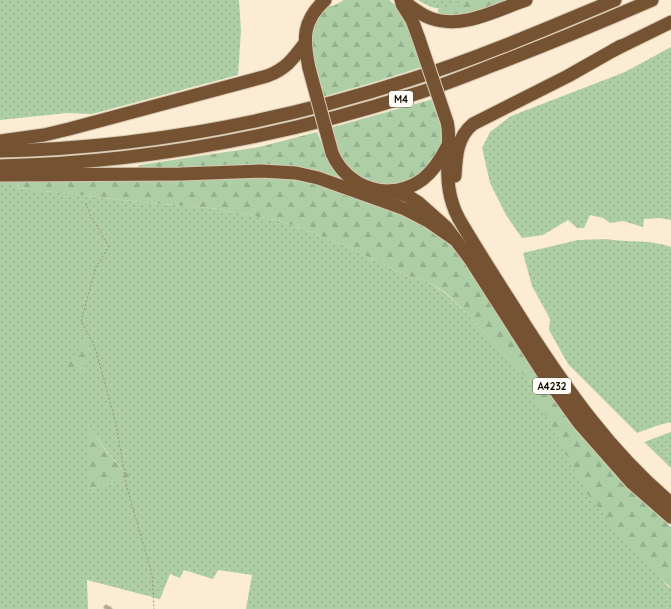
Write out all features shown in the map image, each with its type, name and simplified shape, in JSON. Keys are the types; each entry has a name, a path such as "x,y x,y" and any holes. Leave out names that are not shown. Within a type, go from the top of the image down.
{"highway":[{"path":"325,0 311,16 306,29 304,42 310,68 332,153 338,165 346,175 356,182 370,188"},
{"path":"400,0 421,14 430,18 451,23 471,20 526,0"},
{"path":"400,0 412,20 447,122 448,143"},
{"name":"M4","path":"0,151 56,149 161,138 236,125 319,106 370,92 447,67 538,32 614,0"},
{"name":"M4","path":"0,166 80,162 164,152 262,135 322,121 402,98 443,84 550,43 652,0"},
{"path":"0,176 181,174 261,171 296,173 370,188 391,190 407,187 423,179 436,166 456,129 469,117 671,22"},
{"path":"0,141 38,136 69,129 267,76 279,71 289,64 304,42"},
{"path":"548,361 531,326 462,207 457,190 455,175 460,139 467,129 473,124 568,76 621,46"},
{"name":"A4232","path":"448,143 447,182 450,196 455,212 473,242 548,361 580,406 616,450 671,503"},
{"path":"318,178 411,212 428,220 454,239"},
{"name":"A4232","path":"391,190 408,196 419,203 446,227 470,259 543,373 579,423 632,482 671,517"}],"path":[{"path":"86,203 90,214 109,247 96,268 81,321 95,347 116,424 127,488 152,574 154,609"}],"green space":[{"path":"0,0 239,0 241,31 238,75 92,114 67,113 0,120"},
{"path":"344,0 389,0 396,6 407,21 411,30 422,67 322,97 312,59 310,40 311,31 315,21 327,5 333,6"},
{"path":"418,0 467,0 447,7 437,8"},
{"path":"467,0 513,0 459,17 442,16 438,12 438,9"},
{"path":"671,47 671,220 659,218 644,219 643,227 623,221 610,223 603,218 590,215 584,228 577,228 568,220 543,235 522,238 506,215 490,183 482,148 490,132 511,116 625,72"},
{"path":"433,99 440,118 443,137 438,151 421,172 403,182 393,185 384,185 364,179 342,163 330,128"},
{"path":"317,132 332,165 346,182 141,170 138,167 140,165 259,147"},
{"path":"272,177 300,179 411,216 451,244 511,336 567,417 616,476 671,527 671,588 633,551 586,492 543,410 535,403 537,397 541,394 444,291 425,281 402,274 339,243 281,221 211,208 150,203 18,188 17,182"},
{"path":"0,182 17,182 18,188 150,203 211,208 281,221 339,243 402,274 425,281 443,291 467,314 541,394 535,403 543,410 667,586 671,588 671,609 246,609 252,575 218,570 213,579 184,570 180,578 170,574 160,599 87,580 88,609 0,609","holes":["88,418 107,451 132,479 88,489"]},
{"path":"607,239 655,243 671,247 671,422 637,433 568,364 549,330 550,319 532,286 523,253 578,240"},
{"path":"87,339 85,371 65,367"},
{"path":"88,416 96,435 106,450 118,465 133,479 88,489"},
{"path":"671,432 671,468 644,442"}]}
